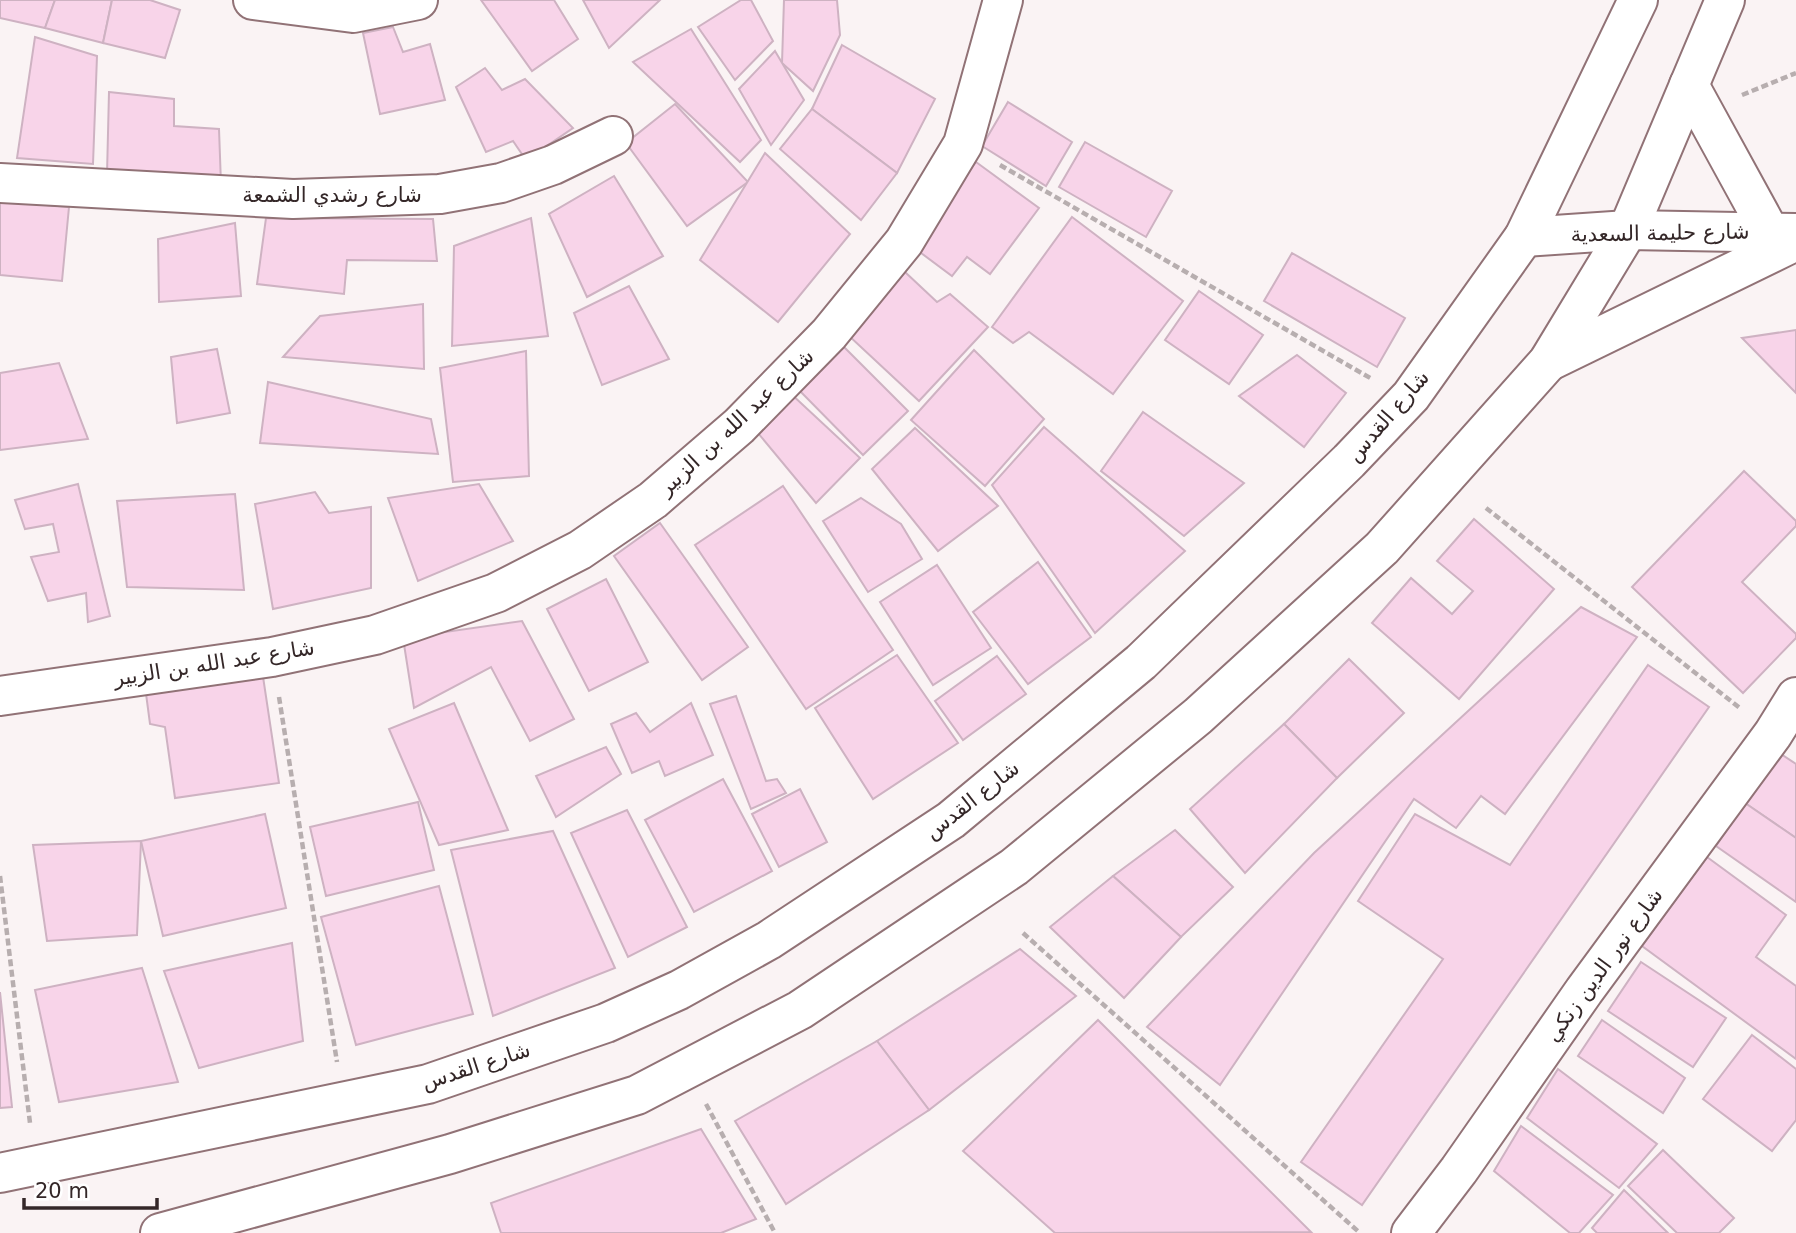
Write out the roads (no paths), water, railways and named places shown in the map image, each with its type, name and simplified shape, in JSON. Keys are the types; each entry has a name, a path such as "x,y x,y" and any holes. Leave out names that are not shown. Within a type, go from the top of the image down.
{"main road":[{"path":"253,0 354,13 418,0"},
{"name":"شارع عبد الله بن الزبير","path":"0,696 272,657 375,635 496,593 580,550 653,500 738,426 829,334 904,242 963,144 1003,0"},
{"name":"شارع القدس","path":"0,1173 428,1084 606,1023 679,990 769,940 951,820 1141,663 1349,461 1410,396 1524,237 1638,0"},
{"path":"160,1233 450,1154 637,1095 800,1010 1014,867 1188,724 1382,548 1548,362 1628,230 1696,98 1725,0"},
{"path":"1548,362 1787,235 1696,98"},
{"name":"شارع رشدي الشمعة","path":"0,183 293,199 440,194 502,183 553,165 613,136"},
{"name":"شارع حليمة السعدية","path":"1524,237 1628,230 1787,235"},
{"name":"شارع نور الدين زنكي","path":"1411,1233 1773,734 1796,697"}]}
